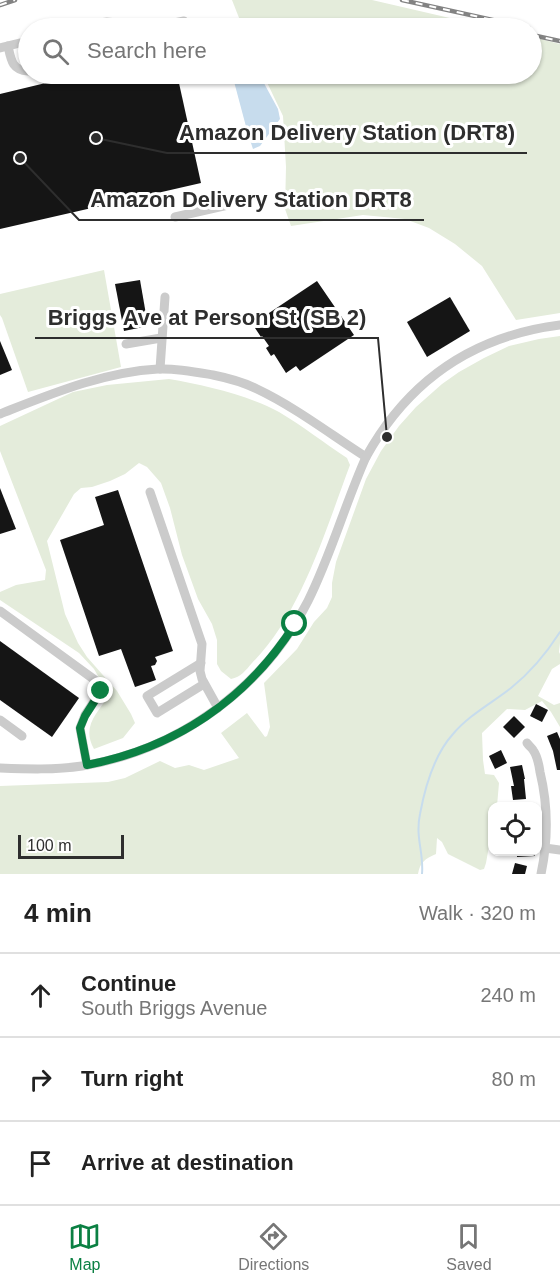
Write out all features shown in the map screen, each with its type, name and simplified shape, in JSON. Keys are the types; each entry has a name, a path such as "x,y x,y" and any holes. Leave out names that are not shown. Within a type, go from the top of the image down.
{"street":[{"path":"4,47 18,68"},
{"path":"175,217 228,205"},
{"path":"160,369 165,297"},
{"path":"0,768 37,769 87,765 115,758 149,747 194,725 218,708 244,687 283,644 313,590 366,457 377,437 399,407 430,379 479,348 529,330 560,326"},
{"path":"126,344 162,338"},
{"path":"0,414 106,376 160,369 202,373 255,388 280,401 366,457"},
{"path":"150,492 202,644 202,679 218,708"},
{"path":"0,611 99,682 101,691 80,728 87,765"},
{"path":"201,663 147,696 157,713 204,684"},
{"path":"0,720 22,736"},
{"path":"527,743 534,750 538,759 542,778 546,826 541,874"},
{"path":"545,848 560,850"}],"green space":[{"path":"232,0 372,0 450,18 239,18"},
{"path":"542,40 560,44 560,313 516,320 482,266 455,244 429,228 405,219 363,215 291,226 285,209 286,167 283,116 268,84 542,84"},
{"path":"104,270 121,367 28,392 0,315 0,294"},
{"path":"560,336 560,664 552,669 538,696 554,705 560,703 560,727 542,701 525,710 507,709 482,733 485,774 494,775 499,783 497,802 488,802 488,852 484,869 480,870 448,854 442,842 437,838 436,854 424,861 418,874 0,874 0,786 108,782 125,778 160,761 175,768 189,765 204,770 239,758 221,733 247,713 265,737 267,736 270,727 264,683 297,649 314,622 327,608 332,597 336,562 366,479 381,451 416,407 442,384 459,372 509,346"},
{"path":"169,379 225,391 267,406 297,423 347,458 350,465 310,570 285,620 248,668 231,679 221,671 217,664 217,640 212,624 198,599 182,555 161,483 147,467 139,463 125,474 92,487 81,488 74,494 47,541 65,614 78,643 87,657 117,691 135,723 123,738 94,749 90,741 90,727 92,720 109,695 94,669 79,653 0,600 0,592 16,585 45,580 46,570 0,451 0,426 73,392 107,385"}],"water":[{"path":"235,84 264,84 278,109 280,119 260,146 253,149"}],"building":[{"path":"42,84 179,84 201,183 0,229 0,94"},
{"path":"140,280 148,326 124,331 115,284"},
{"path":"317,281 354,335 300,371 296,366 286,373 274,354 271,356 266,348 269,346 255,328 265,321 263,317"},
{"path":"450,297 470,331 427,357 407,322"},
{"path":"0,341 12,370 0,375"},
{"path":"0,488 16,529 0,534"},
{"path":"118,490 173,651 155,657 157,661 151,666 156,680 135,687 121,649 99,656 60,540 104,525 95,497"},
{"path":"0,641 79,698 52,737 0,700"},
{"path":"536,704 548,710 542,722 530,716"},
{"path":"514,716 525,727 514,738 503,727"},
{"path":"557,732 560,739 560,770 557,770 547,736"},
{"path":"501,750 507,763 495,769 489,756"},
{"path":"522,765 526,799 513,800 511,786 514,786 510,767"},
{"path":"515,863 527,866 525,874 512,874"}],"waterway":[{"path":"422,874 418,830 420,814 428,782 446,742 466,721 525,676 560,632"}],"railway":[{"path":"0,5 15,0"},
{"path":"402,0 484,18"},
{"path":"542,37 560,41"}],"place":[{"name":"Amazon Delivery Station (DRT8)","path":"96,138"},
{"name":"Amazon Delivery Station DRT8","path":"20,158"},
{"name":"Briggs Ave at Person St (SB 2)","path":"387,437"}],"route":[{"path":"101,691 80,728 87,765 149,747 174,736 214,712 244,687 269,661 295,624"}]}
